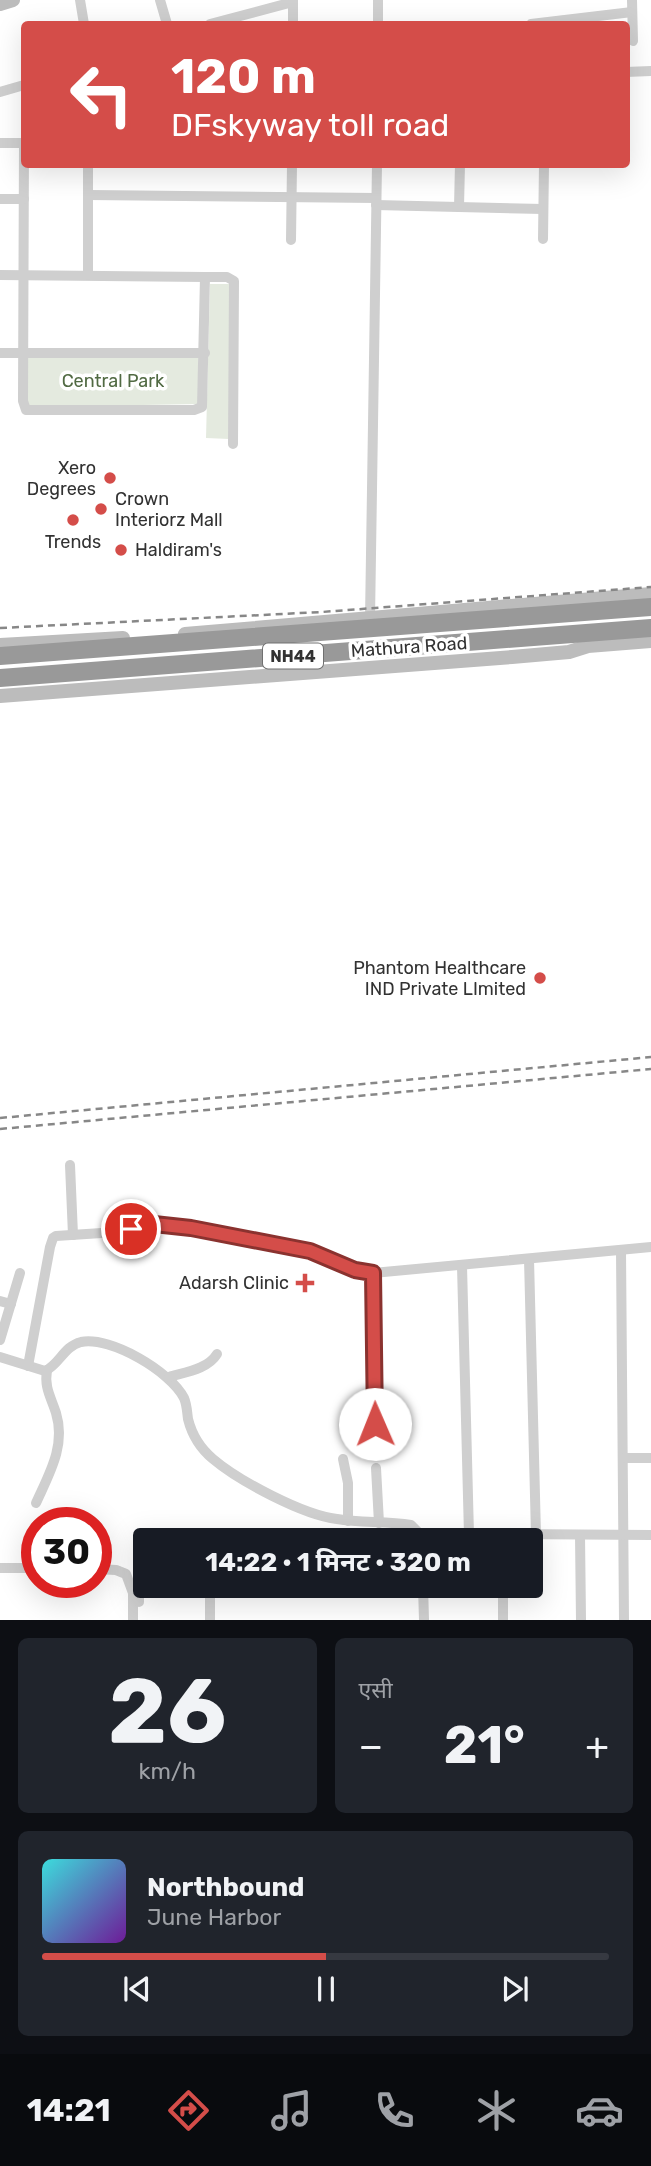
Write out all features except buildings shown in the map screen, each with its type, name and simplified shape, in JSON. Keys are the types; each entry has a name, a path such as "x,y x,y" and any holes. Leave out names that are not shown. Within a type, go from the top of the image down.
{"highway":[{"name":"Mathura Road","path":"0,656 527,617 591,605 651,607"},
{"name":"Mathura Road","path":"0,678 507,639 587,640 651,628"}],"main road":[{"path":"0,4 13,0"},
{"path":"0,645 591,605 651,594"},
{"path":"0,695 569,652 587,640 651,641"}],"street":[{"path":"80,0 84,21"},
{"path":"160,0 166,21"},
{"path":"378,0 378,21"},
{"path":"632,0 633,41"},
{"path":"232,21 293,1 293,21"},
{"path":"556,21 632,12"},
{"path":"630,72 651,71"},
{"path":"0,92 21,86"},
{"path":"0,143 21,143"},
{"path":"24,168 23,405 30,411 200,408 203,404 205,353 205,277"},
{"path":"88,168 88,275"},
{"path":"291,240 292,168"},
{"path":"370,619 377,168"},
{"path":"459,207 460,168"},
{"path":"543,239 544,168"},
{"path":"88,195 291,197 543,209"},
{"path":"0,199 24,199"},
{"path":"0,275 227,277 234,281 233,444"},
{"path":"0,353 205,353"},
{"path":"70,1165 73,1235"},
{"path":"28,1366 50,1247 52,1238 56,1236 117,1232 147,1225 174,1225 310,1251 355,1270 373,1273 651,1247"},
{"path":"621,1250 625,1620"},
{"path":"529,1259 536,1528"},
{"path":"462,1266 469,1528"},
{"path":"0,1340 20,1273"},
{"path":"373,1273 375,1451"},
{"path":"0,1300 11,1304"},
{"path":"36,1503 59,1448 57,1414 46,1386 47,1370 67,1349 83,1342 92,1342 126,1352 151,1364 169,1377 184,1397 192,1432 212,1458 244,1479 326,1518 411,1525 414,1528"},
{"path":"169,1377 211,1363 217,1354"},
{"path":"0,1357 47,1370"},
{"path":"625,1458 651,1458"},
{"path":"343,1459 348,1483 348,1521"},
{"path":"376,1468 379,1523"},
{"path":"543,1535 651,1535"},
{"path":"580,1535 581,1620"},
{"path":"0,1568 21,1568"},
{"path":"112,1570 121,1570 126,1574 133,1593 132,1620"},
{"path":"138,1598 139,1620"},
{"path":"210,1598 210,1620"},
{"path":"423,1598 424,1620"},
{"path":"503,1598 503,1620"}],"green space":[{"path":"210,284 230,284 229,439 206,438"},
{"name":"Central Park","path":"28,357 198,357 199,404 28,407"}],"railway":[{"path":"0,628 322,612 651,587"},
{"path":"0,1118 651,1057"},
{"path":"0,1129 651,1069"}],"place":[{"name":"Xero Degrees","path":"110,478"},
{"name":"Crown Interiorz Mall","path":"101,509"},
{"name":"Trends","path":"73,520"},
{"name":"Haldiram's","path":"121,550"},
{"name":"Phantom Healthcare IND Private LImited","path":"540,978"},
{"name":"Adarsh Clinic","path":"305,1283"}],"route":[{"path":"131,1229 154,1224 191,1228 310,1251 360,1272 373,1273 371,1286 375,1424"}]}
